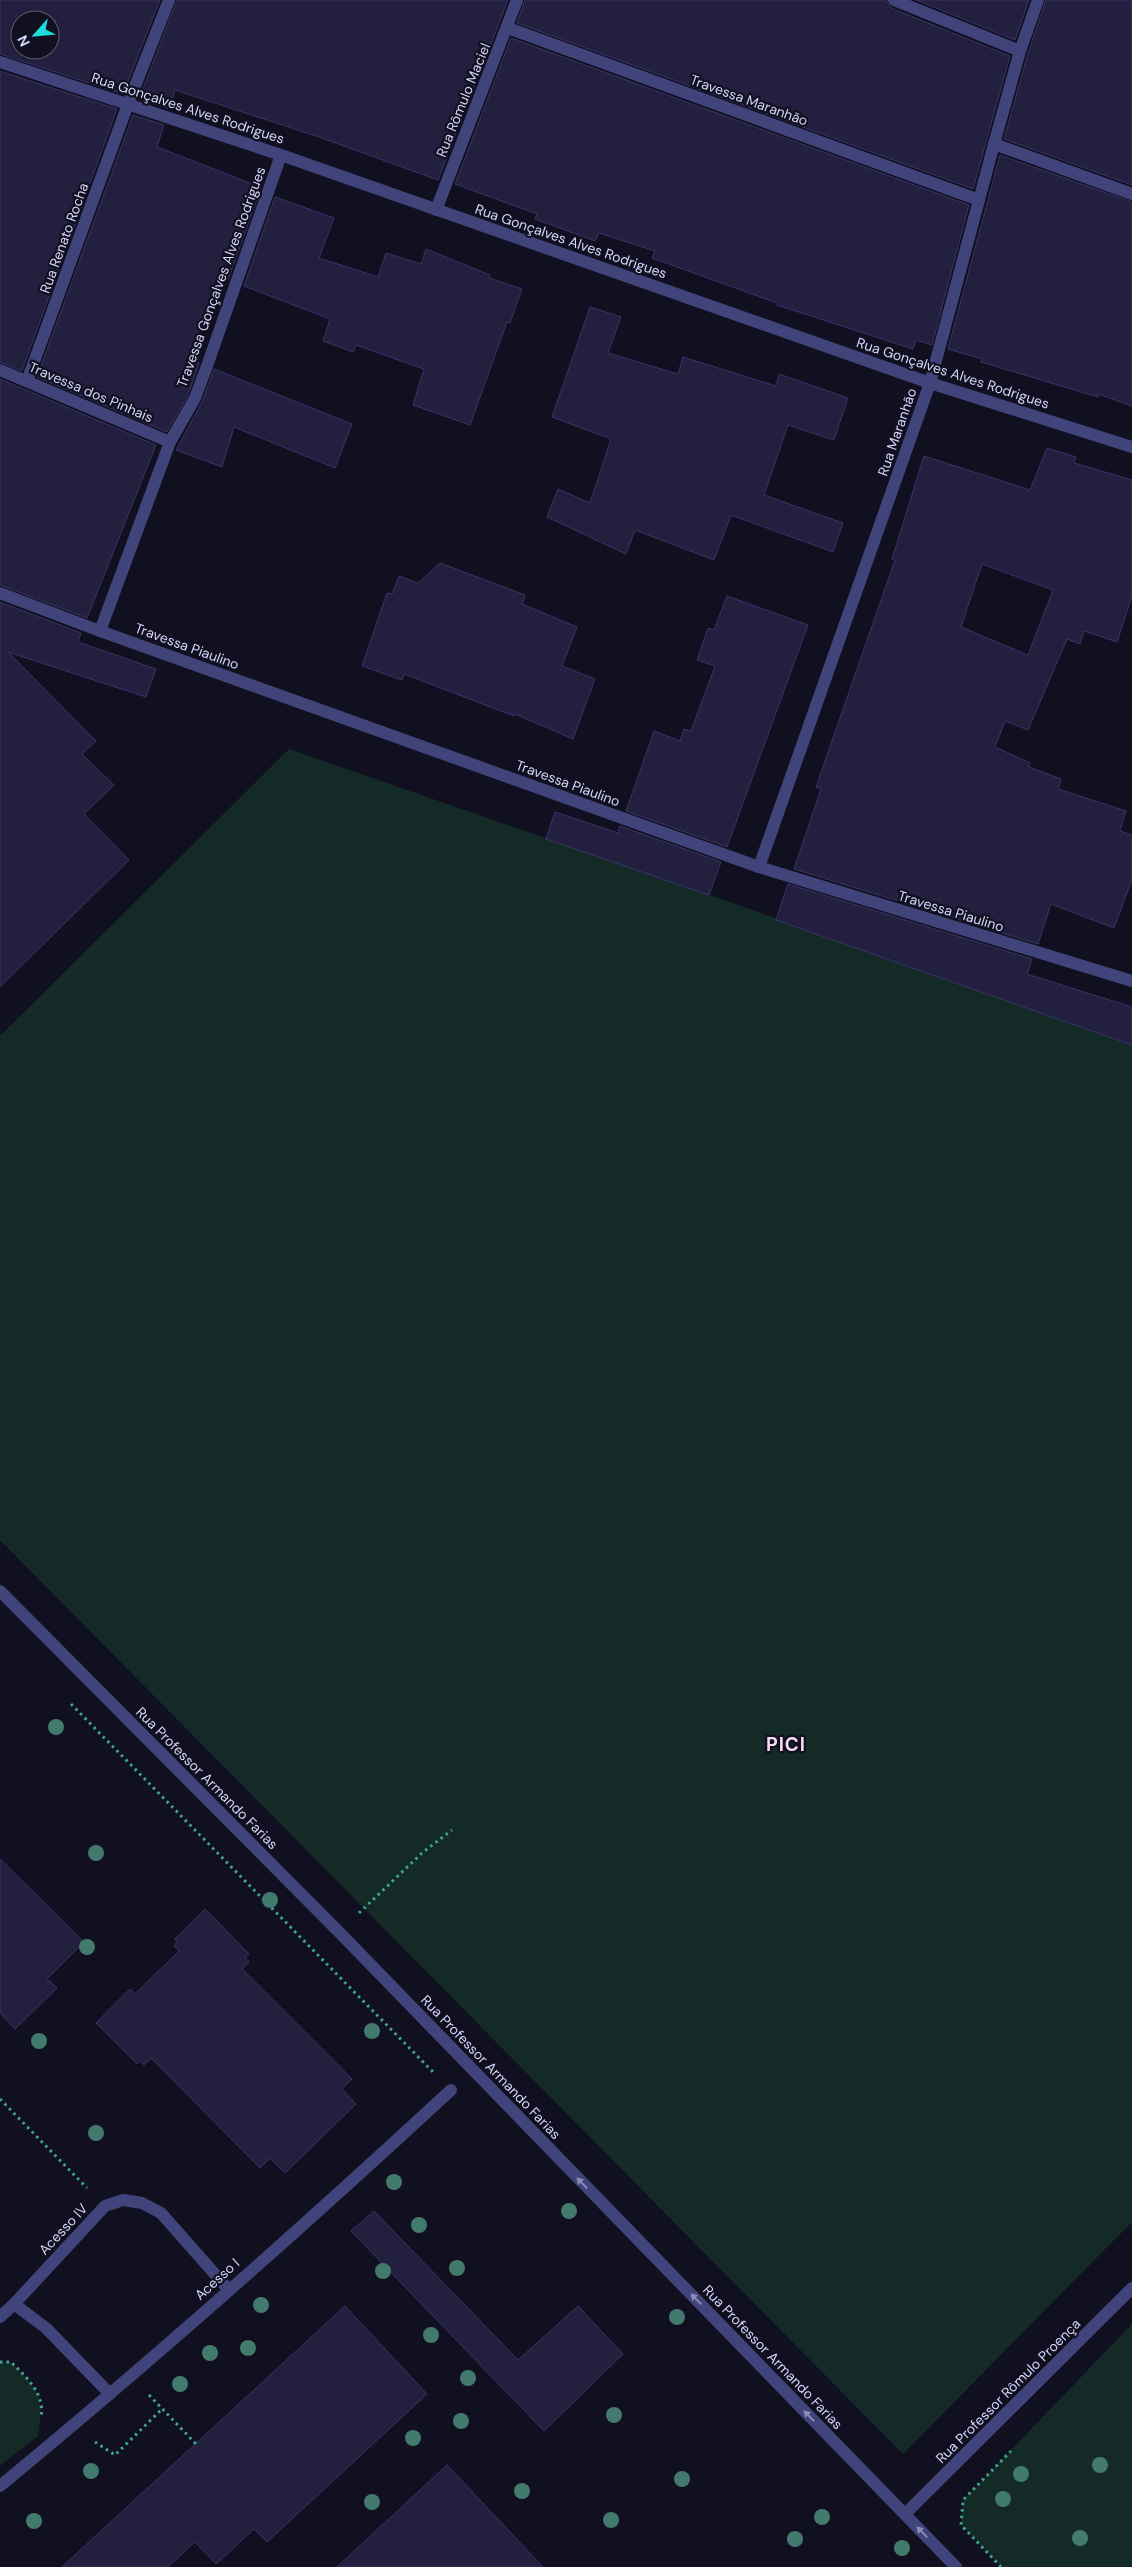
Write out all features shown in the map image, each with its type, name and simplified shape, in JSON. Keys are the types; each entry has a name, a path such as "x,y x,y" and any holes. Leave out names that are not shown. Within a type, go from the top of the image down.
{"street":[{"name":"Rua Renato Rocha","path":"27,381 128,104 169,0"},
{"name":"Rua Rômulo Maciel","path":"436,210 508,28 517,0"},
{"path":"894,0 1020,51"},
{"name":"Rua Maranhão","path":"759,867 930,382 1020,51 1038,0"},
{"name":"Travessa Maranhão","path":"508,28 979,200"},
{"name":"Rua Gonçalves Alves Rodrigues","path":"0,62 281,155 930,382 1132,447"},
{"path":"994,144 1132,194"},
{"name":"Travessa Gonçalves Alves Rodrigues","path":"100,631 170,442 195,398 281,155"},
{"name":"Travessa dos Pinhais","path":"0,370 170,442"},
{"name":"Travessa Piaulino","path":"0,593 100,631 759,867 1132,981"},
{"name":"Rua Professor Armando Farias","path":"0,1591 339,1932 956,2567"},
{"name":"Acesso I","path":"0,2486 110,2394 339,2193 451,2090"},
{"name":"Acesso IV","path":"0,2317 105,2206 123,2200 142,2202 161,2213 228,2289"},
{"name":"Rua Professor Rômulo Proença","path":"905,2514 1132,2288"},
{"path":"14,2304 46,2328 110,2394"}],"path":[{"path":"70,1703 431,2070"},
{"path":"339,1932 422,1853 452,1830"},
{"path":"0,2099 105,2206"},
{"path":"0,2362 10,2362 29,2380 39,2396 42,2409 40,2427"},
{"path":"93,2440 116,2455 162,2409 196,2444"},
{"path":"1001,2567 961,2525 963,2500 1017,2444"}],"green space":[{"path":"289,749 1132,1042 1132,2222 903,2454 0,1540 0,1036"},
{"path":"1132,2324 1132,2567 1001,2567 961,2525 963,2500"},
{"path":"0,2362 11,2362 34,2387 40,2402 40,2422 38,2436 0,2466"}],"building":[{"path":"0,0 160,0 123,94 18,60 60,60 60,10 10,10 10,57 0,54"},
{"path":"177,0 508,0 438,180 319,137 175,90 169,109 139,99"},
{"path":"525,0 886,0 891,8 1010,56 973,189 517,23"},
{"path":"916,0 1029,0 1015,40"},
{"path":"1046,0 1132,0 1132,185 1004,139 1028,53"},
{"path":"511,38 969,205 932,345 916,340 913,349 777,305 777,303 652,258 655,251 599,233 595,241 535,219 537,214 455,184"},
{"path":"0,71 117,109 22,371 0,362"},
{"path":"133,115 164,125 157,147 255,185 253,189 260,191 228,280 219,277 189,356 199,363 188,395 167,432 37,377"},
{"path":"1000,155 1132,202 1132,406 1098,394 1098,397 981,362 982,359 948,349"},
{"path":"275,197 334,218 319,258 378,277 386,253 421,264 426,249 490,275 489,278 522,289 510,323 507,322 470,425 413,405 424,369 356,345 353,352 323,341 330,319 244,286"},
{"path":"590,307 621,317 608,353 678,374 683,357 776,386 779,374 848,398 834,440 788,425 764,495 843,523 833,552 731,515 714,560 635,530 626,554 547,517 558,489 590,503 611,439 552,417"},
{"path":"214,369 352,424 335,468 234,427 222,467 176,450 202,402"},
{"path":"0,379 156,445 87,618 0,585"},
{"path":"1047,448 1076,457 1074,463 1132,480 1132,596 1117,642 1084,631 1080,644 1067,639 1028,730 1005,721 995,747 1030,763 1029,767 1061,779 1058,789 1126,811 1120,831 1132,835 1132,879 1114,928 1051,904 1038,944 794,869 821,789 816,787 895,560 892,559 924,456 1030,490","holes":["982,564 1053,590 1028,655 961,627"]},
{"path":"440,563 525,595 522,604 577,627 562,666 595,679 573,739 515,714 514,716 404,674 402,680 362,666 387,593 392,594 399,576 418,583"},
{"path":"727,596 808,625 727,847 626,811 654,731 680,741 684,729 691,731 715,666 697,660 708,628 714,630"},
{"path":"0,602 81,633 78,642 156,669 146,697 8,652 96,741 82,754 114,785 84,814 129,860 0,987"},
{"path":"555,812 618,833 620,826 721,862 709,895 546,839"},
{"path":"788,884 1032,959 1027,974 1132,1007 1132,1045 776,920"},
{"path":"0,1859 84,1942 47,1979 57,1988 15,2029 0,2013"},
{"path":"205,1909 249,1954 245,1957 249,1962 242,1969 352,2079 342,2089 356,2104 285,2173 270,2158 260,2168 151,2058 144,2065 140,2061 137,2064 96,2023 130,1989 135,1994 179,1951 174,1946 177,1942 175,1939"},
{"path":"374,2211 518,2360 578,2306 623,2354 544,2431 351,2231"},
{"path":"345,2306 427,2394 267,2542 254,2529 216,2564 195,2542 168,2567 62,2567"},
{"path":"447,2465 543,2567 337,2567"}],"district":[{"name":"PICI","path":"786,1744"}]}
